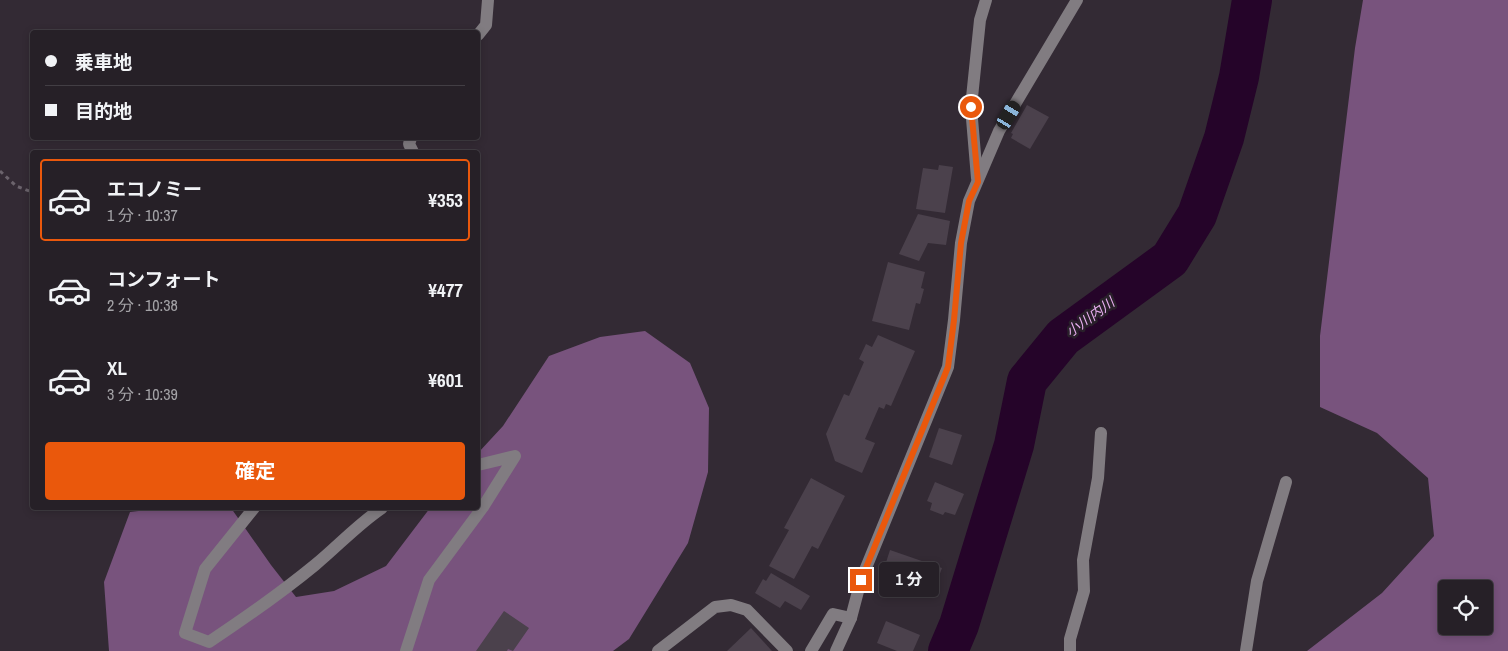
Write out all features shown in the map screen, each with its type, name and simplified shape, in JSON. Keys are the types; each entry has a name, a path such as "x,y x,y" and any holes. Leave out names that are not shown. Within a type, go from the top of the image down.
{"street":[{"path":"480,32 486,25 488,0"},
{"path":"978,182 971,107 980,20 986,0"},
{"path":"836,651 851,618 861,580 948,367 961,243 969,201 999,132 1077,0"},
{"path":"1070,651 1070,639 1084,591 1083,560 1098,478 1101,433"},
{"path":"406,651 429,580 483,506 515,456 480,465"},
{"path":"1246,651 1257,580 1286,482"},
{"path":"252,510 205,569 185,633 209,642 262,606 301,576 354,529 379,510"},
{"path":"658,651 714,607 730,605 747,610 787,651"},
{"path":"811,651 833,614 851,618"}],"path":[{"path":"0,170 16,186 30,191"}],"shaded area":[{"path":"1363,0 1508,0 1508,651 1307,651 1382,593 1434,536 1428,478 1377,433 1320,407 1320,336 1355,48"},
{"path":"645,331 690,363 709,408 708,472 688,543 629,639 613,651 109,651 104,582 130,512 147,510 232,510 296,597 334,591 386,566 428,510 480,510 480,451 503,426 549,356 600,337"}],"building":[{"path":"1027,105 1049,117 1030,149 1011,138 1013,134 1011,133"},
{"path":"939,165 953,167 945,213 916,209 923,168 938,170"},
{"path":"918,214 950,221 946,245 928,243 919,261 899,254"},
{"path":"888,262 925,272 921,288 924,289 920,304 916,303 909,330 872,321"},
{"path":"878,335 915,351 891,406 886,404 884,409 879,407 865,439 875,443 862,473 835,461 826,434 844,394 849,396 864,362 859,359 866,344 872,347"},
{"path":"939,428 962,435 952,465 929,457"},
{"path":"811,478 845,496 818,549 812,546 794,579 769,566 789,530 784,528"},
{"path":"935,482 964,494 955,515 945,512 943,515 930,510 932,503 927,501"},
{"path":"890,550 942,568 931,598 912,592 910,597 879,584"},
{"path":"771,573 810,596 801,610 785,601 780,608 755,593 763,579 766,581"},
{"path":"504,611 529,628 513,651 508,649 507,651 476,651"},
{"path":"886,621 920,635 913,651 897,651 877,643"},
{"path":"751,628 772,651 727,651"}],"waterway":[{"name":"小川内川","path":"948,651 959,625 1014,445 1027,381 1063,337 1170,259 1197,215 1224,138 1239,77 1252,0"}],"route":[{"path":"861,580 948,367 961,243 969,201 978,182 971,107"}]}
